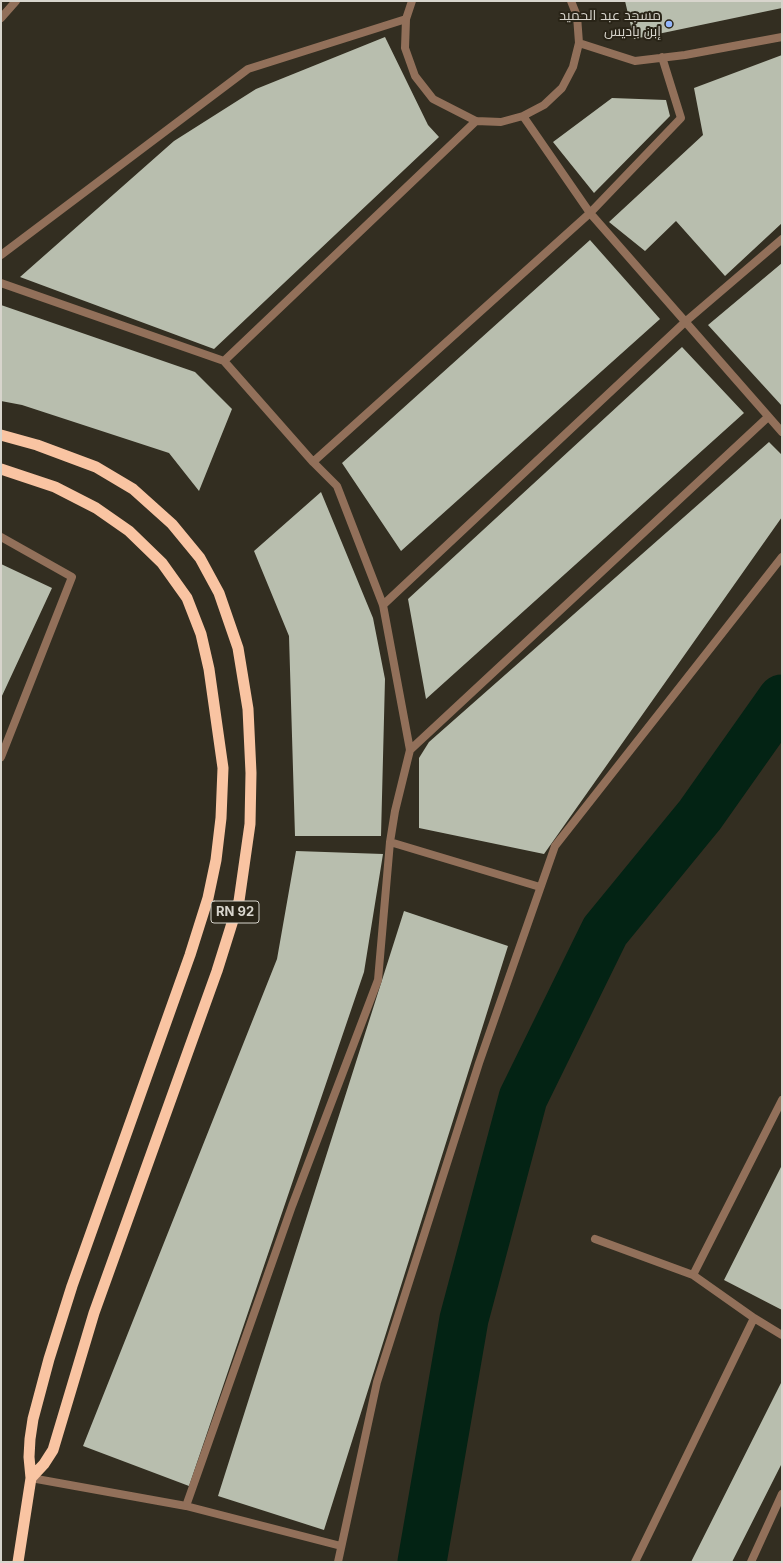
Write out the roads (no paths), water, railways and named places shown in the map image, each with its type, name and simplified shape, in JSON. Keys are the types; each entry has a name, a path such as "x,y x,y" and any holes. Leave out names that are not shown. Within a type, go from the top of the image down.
{"highway":[{"name":"RN 92","path":"1,435 37,445 96,467 133,489 172,524 200,558 219,592 238,648 248,709 251,773 250,824 239,901 222,957 94,1313 53,1450 44,1464 31,1478"},
{"name":"RN 92","path":"1,469 55,487 96,508 129,531 162,563 187,598 200,634 209,669 223,768 221,818 216,860 208,898 190,955 72,1286 49,1359 33,1419 29,1457 31,1478 18,1562"}],"street":[{"path":"1,18 16,1"},
{"path":"412,1 406,19 406,48 415,76 433,99 476,121 501,122 523,116 544,105 562,88 573,67 579,43 577,16 571,1"},
{"path":"1,254 248,69 406,19"},
{"path":"579,43 634,61 685,55 782,37"},
{"path":"313,462 590,213 681,118 662,57"},
{"path":"523,116 590,213 782,432"},
{"path":"224,361 476,121"},
{"path":"383,605 685,322 782,239"},
{"path":"1,283 224,361 313,462 337,486 383,605 410,750 395,811 390,842 378,980 292,1206 186,1506"},
{"path":"410,750 768,417"},
{"path":"1,537 72,577 1,757"},
{"path":"338,1562 377,1382 479,1063 555,846 782,558"},
{"path":"390,842 540,887"},
{"path":"693,1275 782,1100"},
{"path":"595,1239 693,1275 754,1318 782,1335"},
{"path":"636,1562 754,1318"},
{"path":"31,1478 186,1506 341,1546"},
{"path":"751,1562 782,1494"}],"waterway":[{"path":"422,1562 464,1319 523,1098 605,931 700,815 782,699"}],"place":[{"name":"مسجد عبد الحميد إبن باديس","path":"669,24"}]}
